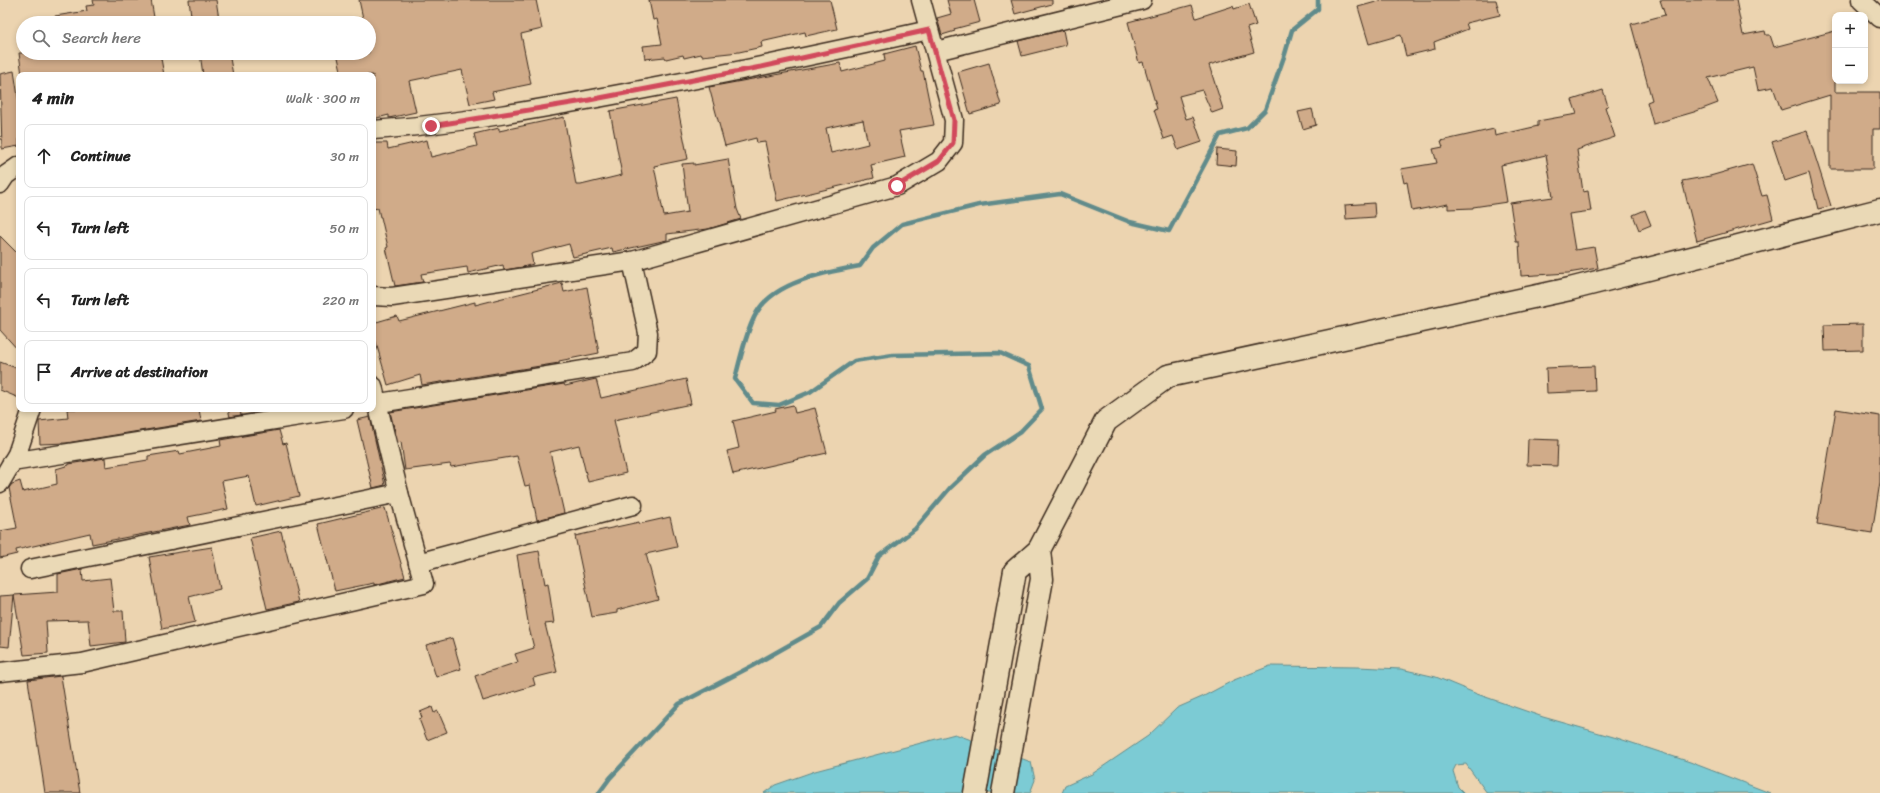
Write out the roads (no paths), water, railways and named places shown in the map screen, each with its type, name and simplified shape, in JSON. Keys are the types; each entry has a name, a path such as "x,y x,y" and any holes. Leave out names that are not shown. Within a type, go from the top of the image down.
{"street":[{"path":"376,296 392,297 632,261 897,186 939,161 953,143 954,120 921,0"},
{"path":"936,51 1142,0"},
{"path":"1861,0 1880,18"},
{"path":"376,130 431,126 584,101 761,67 929,30"},
{"path":"0,184 6,175 16,168"},
{"path":"975,793 1015,571 1040,550 1106,421 1168,376 1570,289 1880,210"},
{"path":"376,398 633,362 647,351 648,333 632,261"},
{"path":"0,672 82,663 424,584 376,406"},
{"path":"0,483 17,454 31,412"},
{"path":"12,462 325,412"},
{"path":"30,569 399,493"},
{"path":"418,562 633,505"},
{"path":"1003,793 1042,579 1040,550"}],"water":[{"path":"1270,666 1401,669 1436,677 1477,694 1543,717 1617,738 1690,762 1770,793 1487,793 1466,764 1456,765 1453,771 1458,787 1464,793 1062,793 1065,786 1092,774 1148,736 1177,708 1234,680"},
{"path":"955,734 1031,762 1035,780 1030,793 764,793 775,785 815,771"}],"waterway":[{"path":"599,793 610,778 679,704 752,666 821,627 839,603 867,579 879,556 915,529 950,488 985,455 1020,432 1042,409 1029,366 1000,353 893,355 854,361 810,392 779,405 753,403 735,379 744,344 753,319 765,301 789,285 818,275 860,266 873,248 902,224 979,205 1060,194 1130,222 1169,231 1220,135 1247,128 1265,110 1292,30 1318,9 1318,0"}]}
